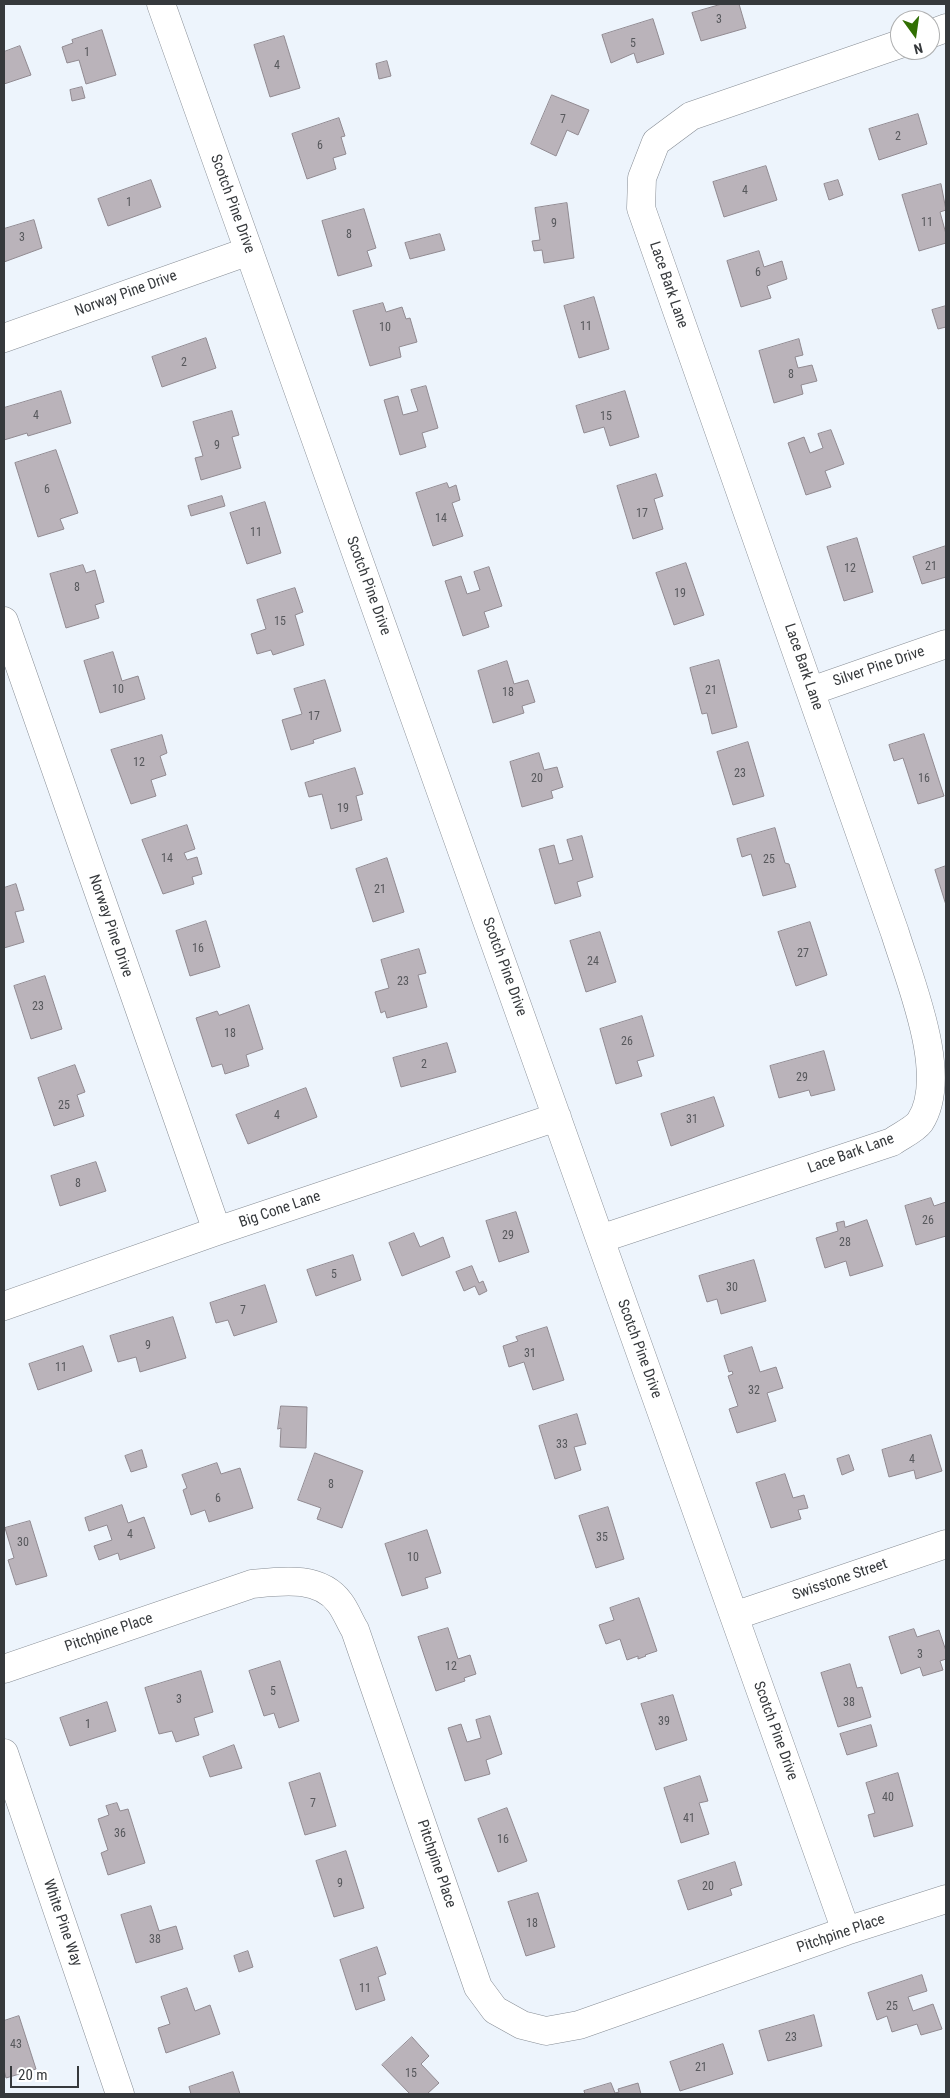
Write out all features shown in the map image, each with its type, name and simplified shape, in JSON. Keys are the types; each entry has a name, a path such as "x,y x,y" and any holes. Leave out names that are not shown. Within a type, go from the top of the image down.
{"street":[{"name":"Scotch Pine Drive","path":"161,4 846,1931"},
{"name":"Lace Bark Lane","path":"600,1240 892,1142 919,1123 931,1099 932,1074 929,1044 895,933 641,208 642,178 656,142 690,116 890,47"},
{"name":"Norway Pine Drive","path":"4,338 249,251"},
{"name":"Norway Pine Drive","path":"4,621 217,1231"},
{"name":"Silver Pine Drive","path":"811,691 946,644"},
{"name":"Big Cone Lane","path":"4,1306 217,1231 557,1117"},
{"name":"Swisstone Street","path":"734,1616 946,1544"},
{"name":"Pitchpine Place","path":"4,1670 252,1584 287,1580 316,1584 339,1601 355,1630 478,1987 496,2010 522,2026 546,2031 579,2025 846,1931 946,1899"},
{"name":"White Pine Way","path":"4,1753 120,2094"}],"building":[{"path":"722,4 739,4 746,28 701,41 692,13"},
{"path":"653,19 664,54 637,63 634,53 611,63 602,35"},
{"path":"102,30 116,75 86,84 79,60 67,63 62,47 73,43 72,40"},
{"path":"284,36 300,88 270,97 254,45"},
{"path":"20,46 31,75 4,84 4,52"},
{"path":"387,61 391,76 379,79 376,64"},
{"path":"82,87 85,98 72,101 70,90"},
{"path":"552,95 589,110 578,135 567,130 556,156 531,144"},
{"path":"918,114 927,144 879,160 869,129"},
{"path":"339,118 345,136 341,137 346,154 333,158 336,169 307,179 292,134"},
{"path":"766,166 777,200 724,217 713,182"},
{"path":"151,180 161,207 108,226 98,199"},
{"path":"838,180 843,195 829,200 824,184"},
{"path":"941,184 946,210 940,212 946,234 946,243 919,251 902,195"},
{"path":"567,203 574,258 544,263 542,250 534,251 532,241 540,240 535,208"},
{"path":"364,209 376,248 367,251 372,266 338,276 322,221"},
{"path":"34,220 42,248 4,262 4,229"},
{"path":"440,234 445,250 410,259 405,243"},
{"path":"759,251 764,267 782,261 787,279 767,286 771,298 741,307 727,261"},
{"path":"594,297 609,349 579,358 564,306"},
{"path":"383,303 386,312 402,307 406,319 410,318 417,342 399,347 401,357 370,366 353,311"},
{"path":"946,306 946,327 938,329 932,310"},
{"path":"206,338 216,368 162,387 152,357"},
{"path":"799,339 803,355 795,357 798,368 812,365 817,381 801,385 803,394 774,403 759,351"},
{"path":"426,386 438,428 422,433 426,447 400,455 384,400 398,396 403,415 418,411 411,390"},
{"path":"61,391 71,423 28,436 27,433 4,440 4,408"},
{"path":"625,391 639,437 610,446 604,427 584,433 576,406"},
{"path":"232,411 239,435 232,437 241,468 201,480 195,458 203,456 193,422"},
{"path":"831,430 844,464 825,471 831,487 806,495 788,443 804,437 810,453 823,448 818,434"},
{"path":"56,450 78,513 60,519 64,529 38,537 15,463"},
{"path":"656,474 663,496 654,499 663,529 633,539 617,486"},
{"path":"447,483 449,488 456,485 460,500 452,503 463,536 433,546 416,493"},
{"path":"222,496 225,506 191,516 188,506"},
{"path":"265,502 281,553 247,564 230,513"},
{"path":"857,538 873,592 844,601 827,547"},
{"path":"946,546 946,577 922,584 913,557"},
{"path":"686,563 704,615 674,625 656,573"},
{"path":"83,565 86,573 95,570 104,602 95,605 99,618 66,628 50,574"},
{"path":"489,567 502,606 484,612 489,627 463,636 445,581 461,576 467,594 480,590 474,572"},
{"path":"295,588 303,612 295,615 304,645 273,655 271,650 257,654 251,634 266,629 257,600"},
{"path":"113,652 122,681 138,676 145,699 100,713 84,661"},
{"path":"719,660 737,727 712,734 707,713 702,714 690,668"},
{"path":"507,661 514,684 528,680 535,702 522,706 524,713 493,723 478,671"},
{"path":"325,680 341,731 313,740 314,743 291,750 282,720 302,714 294,689"},
{"path":"924,734 944,796 918,804 903,758 894,761 889,745"},
{"path":"162,735 167,753 160,756 166,775 151,780 156,796 131,804 111,750"},
{"path":"748,742 764,796 733,805 717,752"},
{"path":"539,753 544,770 557,767 563,787 551,791 553,798 522,807 510,762"},
{"path":"355,768 363,794 356,796 362,820 331,829 322,794 309,797 305,783"},
{"path":"187,825 195,849 184,853 187,860 197,857 202,874 192,877 194,884 163,894 142,840"},
{"path":"775,828 785,863 789,864 796,887 763,896 751,854 742,857 737,839"},
{"path":"582,836 593,877 577,882 581,896 555,904 539,849 554,845 559,864 573,860 567,840"},
{"path":"387,858 404,912 373,922 356,869"},
{"path":"946,866 946,905 935,870"},
{"path":"16,884 24,910 15,912 24,942 4,948 4,888"},
{"path":"206,921 220,967 190,976 176,931"},
{"path":"810,922 827,975 796,986 778,932"},
{"path":"600,932 616,982 586,992 570,941"},
{"path":"419,949 426,973 418,975 427,1007 387,1018 385,1011 381,1013 375,992 389,988 381,960"},
{"path":"45,976 62,1029 31,1039 14,986"},
{"path":"249,1005 263,1049 246,1055 249,1066 225,1074 222,1064 212,1067 196,1018 217,1011 219,1015"},
{"path":"642,1016 654,1056 637,1061 642,1076 616,1084 600,1029"},
{"path":"447,1043 456,1072 401,1087 393,1058"},
{"path":"824,1051 835,1090 811,1096 809,1090 779,1098 770,1066"},
{"path":"75,1065 85,1092 77,1095 84,1116 54,1126 38,1078"},
{"path":"306,1088 317,1117 248,1144 236,1115"},
{"path":"714,1097 724,1126 671,1146 661,1114"},
{"path":"96,1162 106,1191 60,1206 51,1176"},
{"path":"931,1198 934,1206 946,1202 946,1236 916,1245 905,1206"},
{"path":"516,1212 529,1252 499,1262 486,1221"},
{"path":"867,1220 883,1266 850,1276 846,1261 825,1268 816,1238 838,1231 836,1223 844,1221 845,1227"},
{"path":"414,1233 420,1247 443,1237 450,1257 402,1276 389,1243"},
{"path":"353,1255 361,1280 316,1296 307,1270"},
{"path":"754,1260 766,1301 721,1314 717,1299 707,1302 699,1276"},
{"path":"472,1266 479,1283 483,1281 487,1291 479,1295 475,1286 464,1291 456,1272"},
{"path":"265,1285 277,1322 234,1336 228,1320 216,1323 210,1303"},
{"path":"173,1317 186,1358 140,1372 136,1357 118,1362 110,1336"},
{"path":"547,1327 564,1380 533,1390 524,1362 509,1367 503,1346 518,1341 516,1337"},
{"path":"83,1346 92,1371 38,1390 29,1364"},
{"path":"752,1347 760,1372 776,1367 783,1388 767,1393 776,1421 737,1433 729,1409 738,1406 728,1376 733,1374 732,1371 729,1372 724,1356"},
{"path":"281,1406 307,1407 306,1448 280,1447 281,1428 278,1429"},
{"path":"577,1414 586,1444 574,1447 581,1470 555,1479 539,1426"},
{"path":"931,1435 942,1471 916,1479 914,1470 889,1477 882,1450"},
{"path":"142,1450 147,1467 131,1472 125,1456"},
{"path":"315,1453 363,1471 342,1528 317,1519 321,1508 298,1500"},
{"path":"849,1455 854,1470 842,1475 837,1459"},
{"path":"217,1463 221,1474 240,1468 253,1508 209,1522 205,1510 191,1515 183,1490 187,1488 182,1475"},
{"path":"785,1474 793,1498 804,1495 808,1508 798,1510 801,1519 771,1528 756,1483"},
{"path":"122,1505 128,1523 144,1517 155,1548 120,1560 118,1553 99,1560 94,1546 112,1540 107,1525 89,1531 85,1518"},
{"path":"608,1507 624,1559 596,1568 579,1516"},
{"path":"30,1521 47,1576 16,1585 8,1560 14,1558 5,1528"},
{"path":"427,1530 441,1573 425,1578 428,1588 402,1596 385,1544"},
{"path":"639,1598 657,1651 638,1659 638,1656 627,1660 620,1639 606,1644 599,1625 614,1620 610,1608"},
{"path":"448,1628 458,1659 470,1655 476,1674 464,1678 465,1681 436,1691 418,1637"},
{"path":"914,1629 917,1637 939,1630 946,1651 946,1659 940,1661 943,1670 923,1676 920,1667 901,1674 889,1637"},
{"path":"280,1661 299,1721 279,1728 274,1713 264,1716 249,1671"},
{"path":"850,1664 857,1688 862,1687 871,1717 838,1727 821,1673"},
{"path":"201,1671 213,1712 194,1718 199,1735 176,1742 172,1731 159,1734 145,1688"},
{"path":"673,1695 687,1740 656,1750 641,1704"},
{"path":"107,1702 116,1731 70,1746 60,1718"},
{"path":"490,1716 502,1754 486,1760 490,1774 465,1781 448,1728 461,1724 467,1742 481,1738 476,1720"},
{"path":"871,1725 877,1746 847,1755 840,1734"},
{"path":"234,1745 242,1768 210,1777 203,1757"},
{"path":"320,1773 336,1826 305,1835 289,1783"},
{"path":"898,1773 913,1826 874,1837 868,1815 875,1813 866,1783"},
{"path":"700,1776 708,1801 699,1803 709,1834 681,1843 664,1788"},
{"path":"117,1803 120,1811 128,1809 145,1863 108,1875 101,1853 108,1850 98,1819 109,1815 106,1806"},
{"path":"507,1808 527,1861 498,1872 478,1819"},
{"path":"346,1851 364,1908 334,1917 316,1861"},
{"path":"735,1862 742,1885 730,1889 732,1895 688,1910 678,1881"},
{"path":"538,1893 555,1947 526,1956 508,1902"},
{"path":"151,1906 159,1931 176,1926 183,1949 136,1963 121,1915"},
{"path":"377,1947 386,1974 378,1977 385,2000 356,2010 340,1960"},
{"path":"248,1951 253,1967 239,1972 234,1956"},
{"path":"922,1975 927,1991 908,1997 913,2011 933,2004 942,2029 921,2035 917,2024 892,2032 887,2016 877,2020 868,1993"},
{"path":"187,1988 195,2011 210,2005 220,2034 166,2053 158,2028 170,2024 161,1997"},
{"path":"814,2015 822,2046 768,2061 759,2031"},
{"path":"19,2016 36,2069 6,2078 4,2070 4,2021"},
{"path":"412,2037 429,2056 421,2064 439,2083 427,2094 410,2094 382,2065"},
{"path":"723,2044 733,2074 680,2091 670,2062"},
{"path":"233,2072 240,2094 191,2094 189,2087"},
{"path":"611,2083 615,2093 619,2092 618,2089 638,2083 641,2094 585,2094 584,2091"}]}
